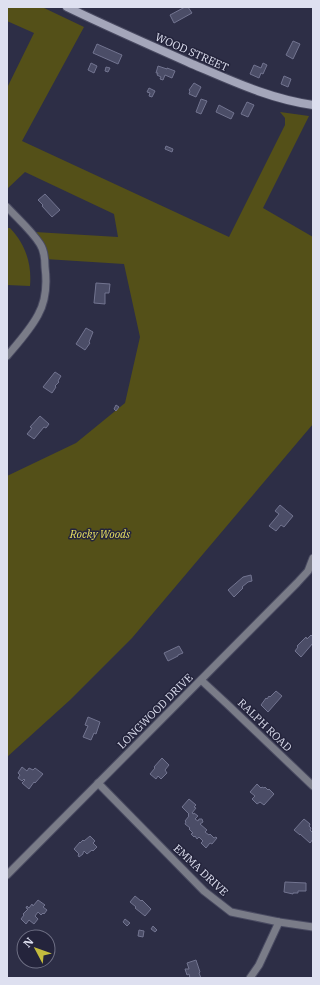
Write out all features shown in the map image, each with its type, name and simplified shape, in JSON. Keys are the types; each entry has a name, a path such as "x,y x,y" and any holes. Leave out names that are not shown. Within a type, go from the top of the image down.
{"main road":[{"name":"WOOD STREET","path":"67,7 122,33 252,90 283,99 313,105"}],"street":[{"path":"7,208 31,231 40,245 45,258 46,273 44,299 38,315 25,335 7,356"},
{"name":"LONGWOOD DRIVE","path":"7,875 308,572 313,558"},
{"name":"RALPH ROAD","path":"201,680 313,786"},
{"name":"EMMA DRIVE","path":"98,784 204,891 232,912 279,922 313,927"},
{"path":"250,978 259,965 279,922"}],"green space":[{"name":"Rocky Woods","path":"7,7 42,7 84,27 22,141 229,237 285,125 285,118 280,112 309,116 263,208 313,237 313,424 132,638 70,700 7,757 7,476 76,443 125,403 140,337 124,264 45,259 35,232 118,237 114,214 25,172 7,189 7,88 34,33 7,21"},
{"path":"7,228 10,228 15,234 26,254 30,269 30,286 7,285"}],"building":[{"path":"185,7 188,7 192,13 174,23 170,15"},
{"path":"293,41 300,44 293,59 286,55"},
{"path":"97,44 122,55 118,64 93,53"},
{"path":"91,63 97,66 94,73 88,70"},
{"path":"263,63 267,65 263,74 261,73 259,78 250,74 254,65 261,68"},
{"path":"158,66 175,71 172,78 165,75 163,80 160,79 161,77 157,75 158,73 156,73"},
{"path":"106,67 110,68 108,72 105,71"},
{"path":"284,76 291,79 288,87 281,84"},
{"path":"194,83 201,87 196,97 189,94 189,90"},
{"path":"149,88 155,91 152,97 149,96 150,93 147,92"},
{"path":"201,99 207,101 201,114 196,112"},
{"path":"247,102 254,105 248,117 241,114"},
{"path":"219,105 234,113 231,119 216,112"},
{"path":"166,146 173,149 172,152 165,149"},
{"path":"45,194 60,210 52,217 38,200"},
{"path":"96,283 110,284 109,293 105,293 105,304 94,303"},
{"path":"86,328 93,332 89,342 90,343 85,350 76,344"},
{"path":"55,372 61,376 52,393 43,387"},
{"path":"116,405 119,407 116,411 114,409"},
{"path":"40,416 49,424 46,428 44,427 34,439 27,434 32,428 30,427"},
{"path":"280,505 293,516 284,527 281,525 276,531 269,526 279,514 275,511"},
{"path":"251,575 252,581 248,582 242,587 243,588 234,597 228,590 243,577"},
{"path":"311,635 313,637 313,643 301,657 295,651 298,647 297,646 306,637 307,639"},
{"path":"179,646 183,653 168,661 164,653"},
{"path":"276,691 282,696 268,712 261,705 266,698 267,699 269,696 270,697"},
{"path":"88,717 100,722 96,734 94,733 91,740 83,737 88,726 85,725"},
{"path":"162,758 169,765 165,770 167,773 161,779 158,776 156,779 150,774"},
{"path":"22,767 27,771 29,768 33,770 35,768 43,774 29,789 22,783 25,780 24,779 22,781 18,778 20,775 18,773"},
{"path":"257,784 261,788 265,787 268,790 269,789 274,794 264,805 260,802 257,804 252,799 255,796 250,792"},
{"path":"189,799 196,805 194,807 196,808 192,813 198,816 195,819 198,821 199,819 202,819 203,822 200,824 207,830 205,832 214,838 217,838 206,848 201,843 203,841 199,837 197,839 195,836 194,837 191,834 193,833 189,829 190,828 185,824 189,814 182,807"},
{"path":"304,819 310,824 310,830 313,833 313,839 310,843 294,830"},
{"path":"90,836 95,841 93,843 97,847 87,854 84,851 79,857 79,854 74,849 80,842 83,840 84,841"},
{"path":"285,882 306,883 306,891 298,891 298,893 293,894 284,892"},
{"path":"135,896 141,901 142,900 151,909 145,916 130,902"},
{"path":"38,900 45,905 43,907 47,910 41,915 38,912 35,916 38,919 34,924 29,920 26,924 21,919 24,915 23,914 28,909 26,908 27,906 29,908 32,904 33,906"},
{"path":"125,919 130,923 127,926 123,922"},
{"path":"153,926 157,930 155,932 151,929"},
{"path":"139,930 144,931 143,937 138,936"},
{"path":"196,960 201,978 190,978 185,969 189,969 187,963"}]}
